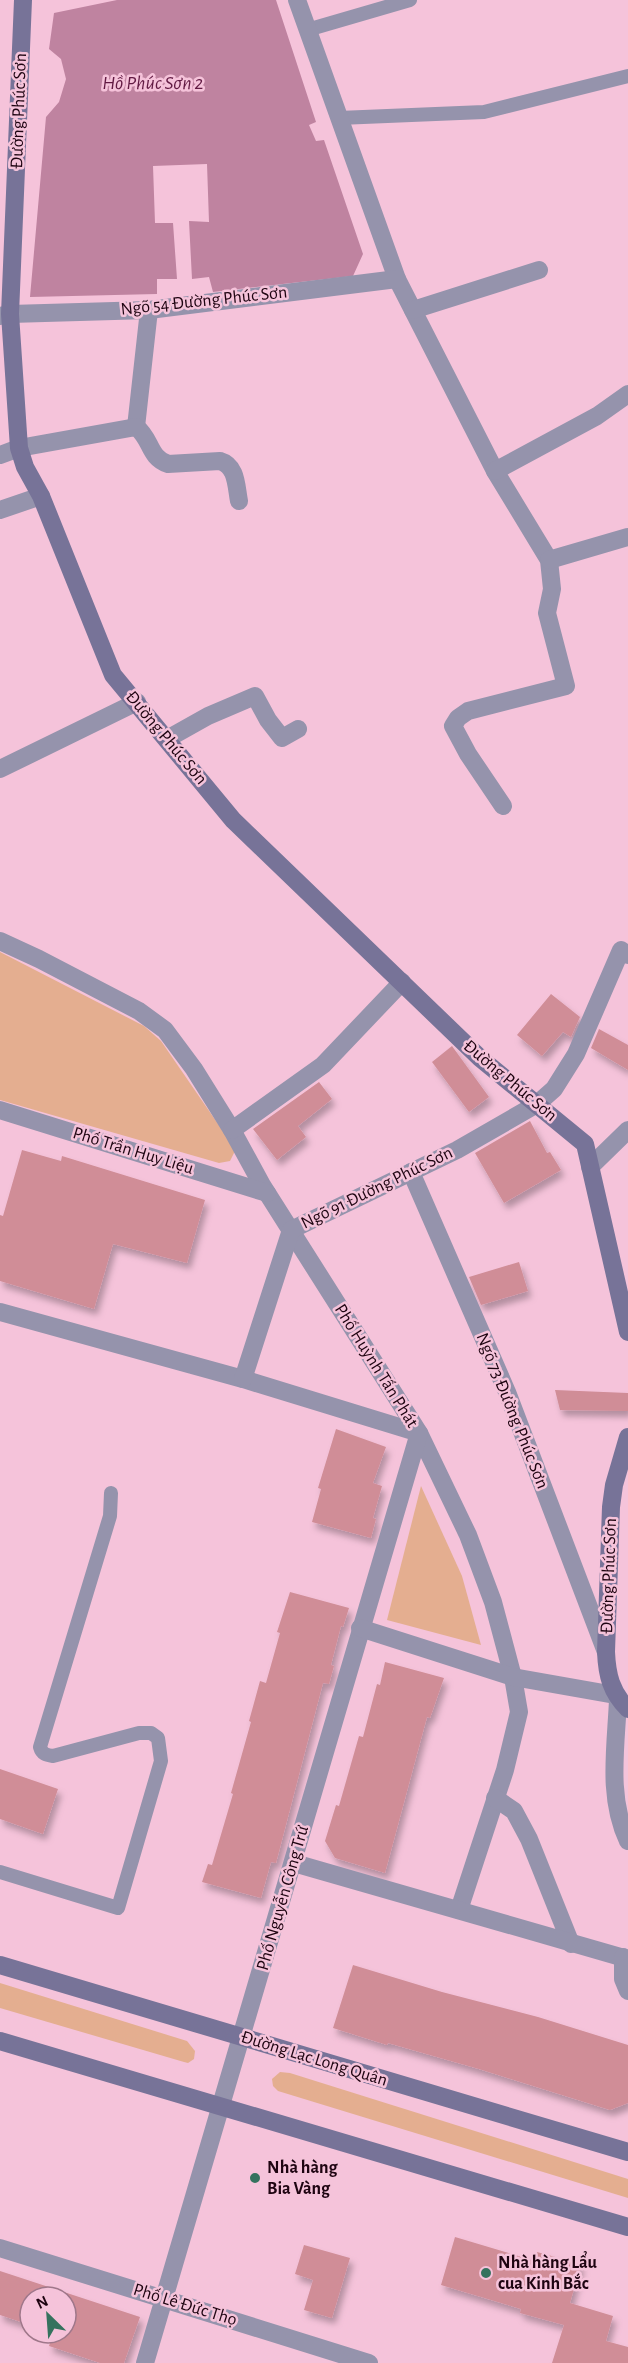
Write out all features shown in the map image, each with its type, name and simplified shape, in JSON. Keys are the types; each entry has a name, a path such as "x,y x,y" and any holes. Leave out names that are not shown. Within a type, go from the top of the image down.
{"street":[{"name":"Đường Phúc Sơn","path":"23,0 5,315 19,448 25,467 41,496 113,675 233,820 480,1058 585,1144 624,1292 628,1332"},
{"path":"297,0 398,279 495,471 549,560 552,589 547,613 566,686 468,711 458,718 453,726 468,754 502,806"},
{"path":"413,310 539,270"},
{"name":"Ngõ 54 Đường Phúc Sơn","path":"5,315 149,310 398,279"},
{"path":"136,427 149,310"},
{"path":"495,471 597,416 628,394"},
{"path":"0,455 19,448 136,427 145,434 154,456 160,461 168,464 220,461 226,463 232,469 239,501"},
{"path":"0,510 41,496"},
{"path":"549,560 628,537"},
{"path":"167,739 208,716 255,696 268,720 282,738 298,729"},
{"path":"0,769 137,702"},
{"name":"Phố Huỳnh Tấn Phát","path":"0,941 139,1011 165,1030 194,1069 267,1193 419,1433 482,1569 513,1677 519,1713 506,1770 459,1910"},
{"name":"Ngõ 91 Đường Phúc Sơn","path":"243,1379 291,1230 456,1150 537,1104 554,1089 576,1054 621,950 628,955"},
{"path":"232,1130 323,1065 402,982"},
{"name":"Phố Trần Huy Liệu","path":"0,1110 267,1193"},
{"path":"590,1167 628,1130"},
{"name":"Ngõ 73 Đường Phúc Sơn","path":"411,1172 507,1392 606,1652"},
{"path":"0,1312 243,1379 419,1433"},
{"name":"Phố Nguyễn Công Trứ","path":"145,2363 243,2038 360,1628 419,1433"},
{"name":"Đường Phúc Sơn","path":"621,1701 607,1674 606,1652 611,1507 614,1485 628,1437"},
{"path":"360,1628 513,1677 621,1701 614,1771 615,1795 621,1827 628,1841"},
{"path":"495,1798 513,1811 529,1839 571,1944"},
{"path":"294,1863 626,1958 623,1979 628,1991"},
{"name":"Đường Lạc Long Quân","path":"0,1965 628,2152"},
{"path":"0,2041 628,2227"},
{"name":"Phố Lê Đức Thọ","path":"0,2248 369,2363"}],"lane":[{"path":"308,30 410,0"},
{"path":"339,117 484,112 628,76"},
{"path":"0,1872 118,1908 154,1786 161,1761 158,1738 151,1733 139,1733 53,1756 47,1755 40,1747 110,1516 111,1492"}],"shaded area":[{"path":"0,952 144,1026 161,1041 227,1137 235,1151 230,1161 219,1163 0,1100"},
{"path":"421,1486 462,1576 481,1645 387,1620"},
{"path":"0,1983 187,2041 195,2051 194,2059 188,2063 184,2062 0,2008"},
{"path":"280,2072 290,2073 628,2179 628,2198 278,2091 273,2086 272,2079"}],"water":[{"name":"Hồ Phúc Sơn 2","path":"117,0 276,0 316,122 309,125 316,141 324,140 363,254 353,276 213,292 209,277 192,279 189,221 209,222 207,164 153,166 155,223 173,223 177,279 157,279 157,294 30,297 46,117 59,102 66,79 61,59 49,49 54,13"}],"building":[{"path":"551,994 580,1017 571,1037 563,1032 542,1056 517,1035"},
{"path":"599,1029 628,1045 628,1070 591,1048"},
{"path":"452,1046 489,1097 469,1112 432,1062"},
{"path":"319,1082 332,1099 298,1126 306,1137 277,1160 253,1129"},
{"path":"530,1121 547,1153 550,1152 561,1170 504,1203 475,1153"},
{"path":"22,1150 61,1161 62,1156 205,1200 187,1263 113,1244 94,1309 0,1281 0,1215 3,1216"},
{"path":"519,1262 528,1291 481,1305 469,1277"},
{"path":"555,1390 628,1393 628,1411 560,1410"},
{"path":"336,1429 386,1447 373,1483 382,1486 373,1518 376,1519 371,1538 312,1522 321,1489 318,1488"},
{"path":"290,1592 349,1608 343,1627 341,1626 331,1665 334,1666 329,1684 323,1683 276,1863 271,1862 261,1898 202,1882 208,1864 212,1865 233,1794 231,1793 260,1681 266,1683 280,1633 277,1632"},
{"path":"385,1662 444,1678 430,1718 427,1717 385,1873 335,1858 325,1841 336,1805 339,1806 359,1736 363,1737"},
{"path":"0,1769 58,1789 43,1834 0,1819"},
{"path":"353,1965 628,2045 628,2103 610,2110 479,2069 333,2028"},
{"path":"455,2237 535,2261 537,2252 581,2264 570,2303 613,2316 606,2341 628,2347 628,2363 552,2363 564,2325 520,2313 521,2309 441,2285"},
{"path":"304,2245 350,2258 332,2318 304,2310 313,2280 295,2274"},
{"path":"0,2271 43,2285 18,2285 18,2321 0,2315"},
{"path":"78,2297 140,2317 124,2363 100,2363 49,2346 78,2345"}],"place":[{"name":"Nhà hàng Bia Vàng","path":"255,2178"},
{"name":"Nhà hàng Lẩu cua Kinh Bắc","path":"486,2273"}]}
